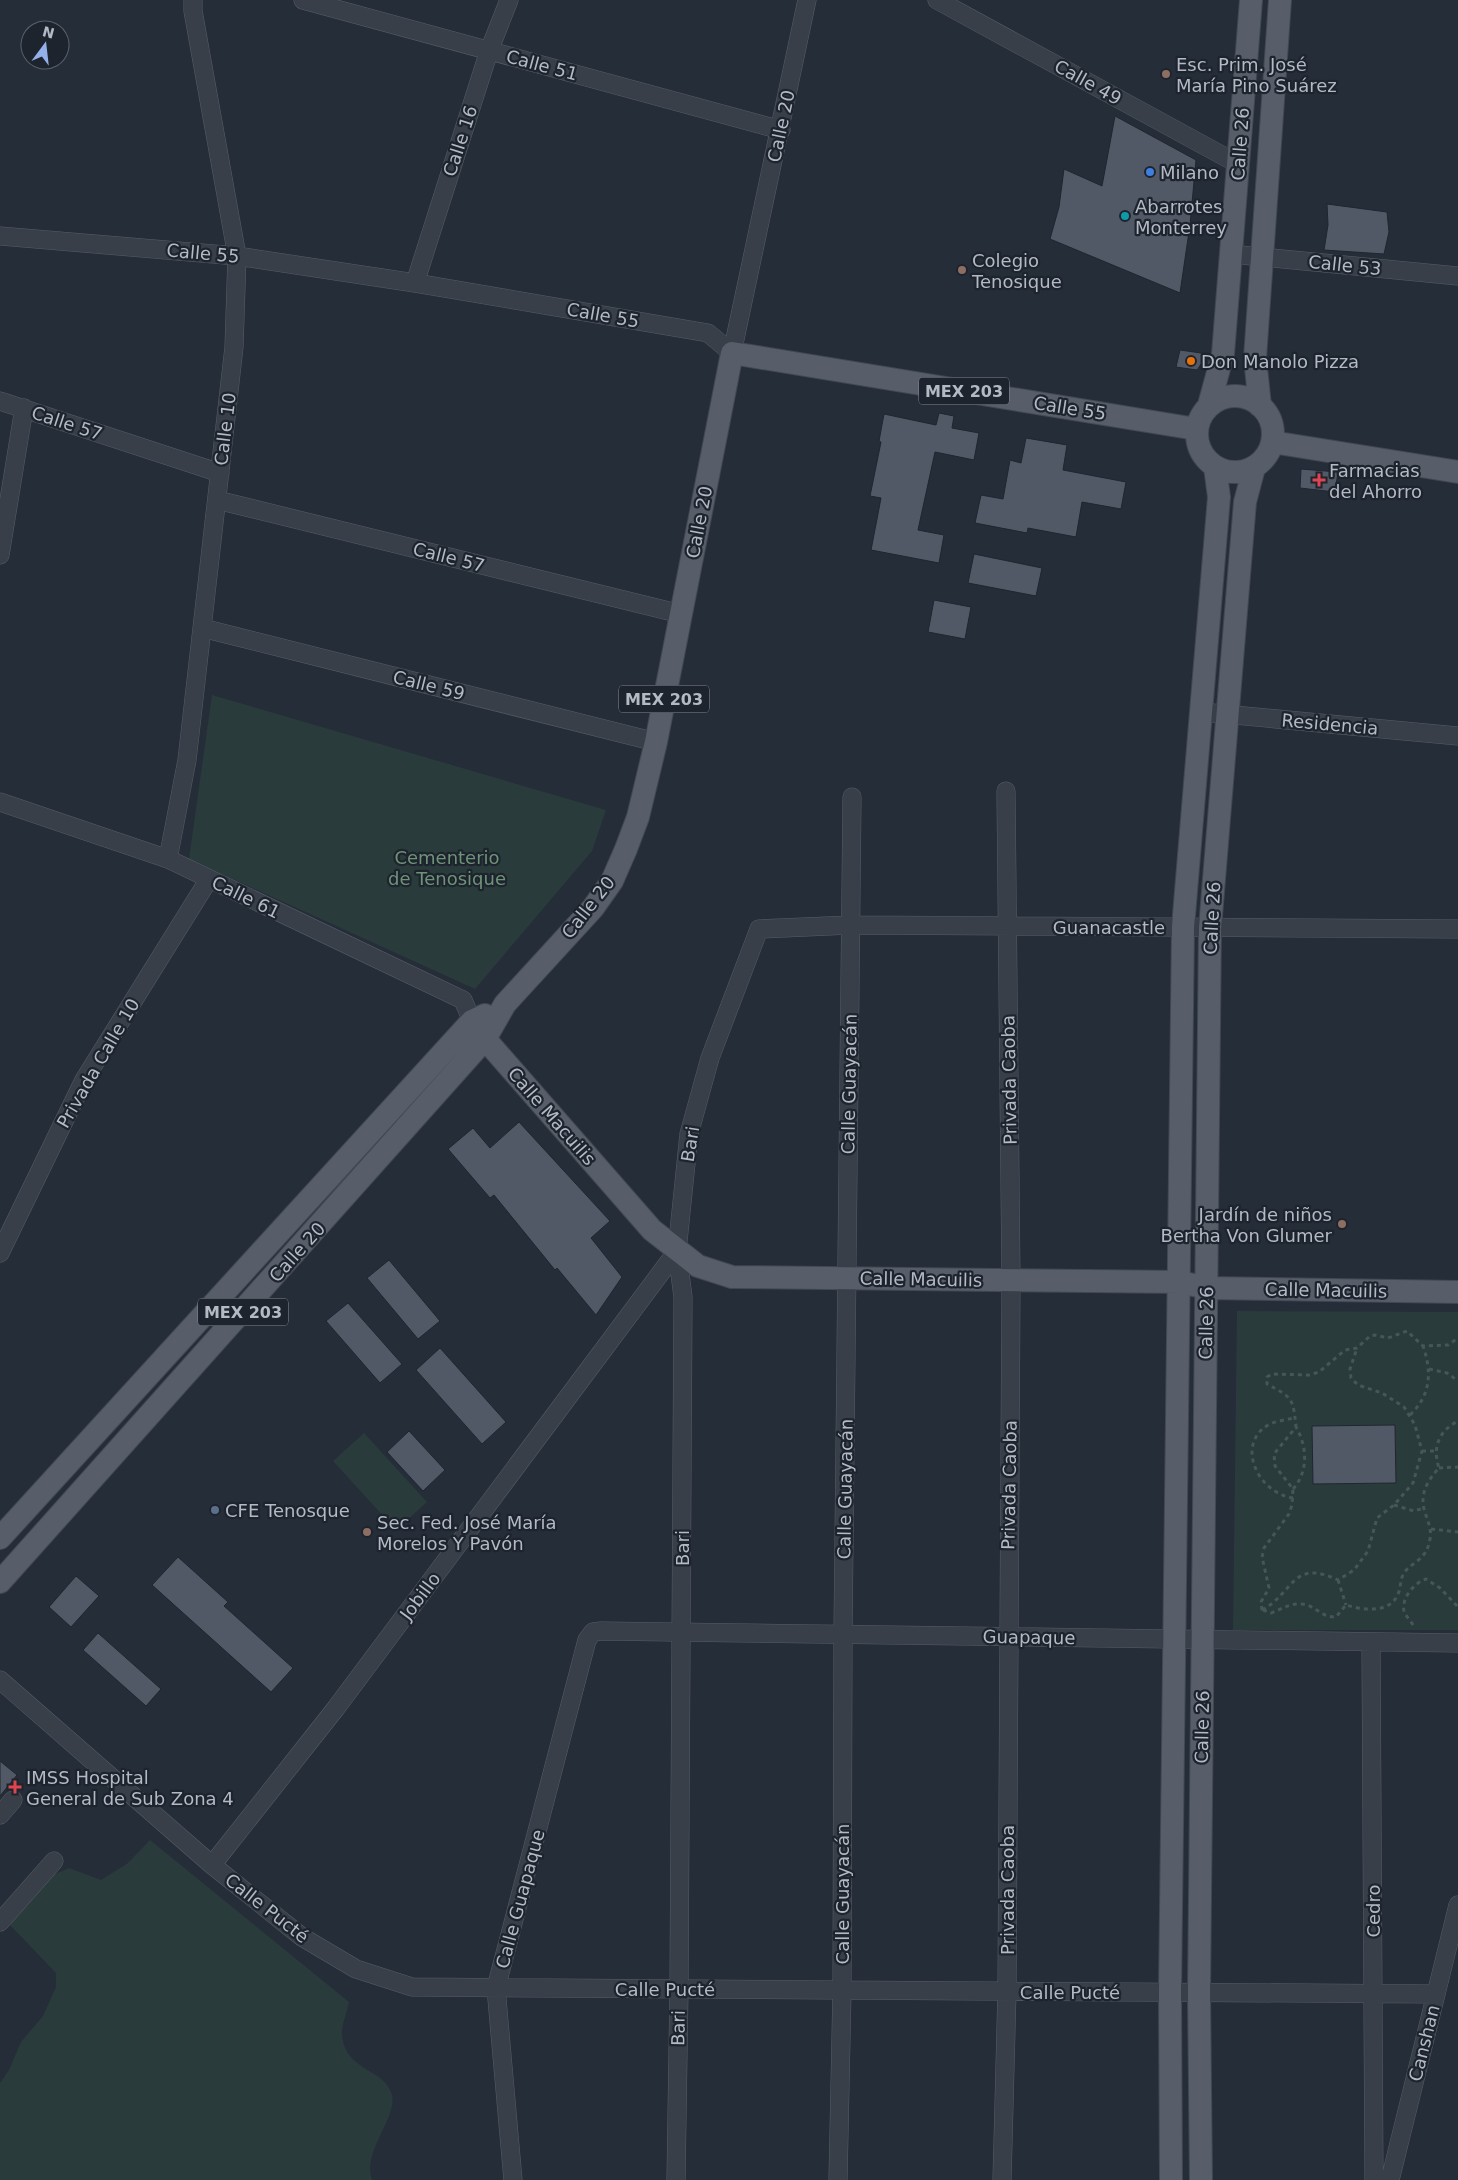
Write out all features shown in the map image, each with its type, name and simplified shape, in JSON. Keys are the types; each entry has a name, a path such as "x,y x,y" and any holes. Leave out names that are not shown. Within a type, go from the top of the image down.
{"main road":[{"name":"Calle 26","path":"1209,405 1223,354 1251,0"},
{"name":"Calle 26","path":"1260,406 1255,358 1280,0"},
{"name":"Calle 55","path":"732,353 1196,429"},
{"name":"Calle 20","path":"0,1538 216,1302 505,1004 592,908 612,881 638,817 656,742 732,353"},
{"path":"1229,396 1241,396 1260,406 1269,416 1273,429 1272,442 1269,452 1254,468 1234,473 1215,467 1202,455 1196,438 1196,429 1201,416 1209,405 1229,396"},
{"path":"1272,442 1458,472"},
{"name":"Calle 26","path":"1171,2180 1170,1992 1180,1282 1182,927 1219,497 1215,467"},
{"name":"Calle 26","path":"1201,2180 1199,1992 1210,928 1245,502 1254,468"},
{"name":"Calle 20","path":"0,1582 236,1321 479,1030"},
{"name":"Calle Macuilis","path":"479,1030 652,1230 698,1266 732,1277 1180,1282 1207,1288 1458,1292"},
{"path":"216,1302 236,1321"}],"street":[{"name":"Calle 10","path":"168,859 187,760 217,500 234,347 237,256 193,11 193,0"},
{"name":"Calle 51","path":"303,0 781,130"},
{"name":"Calle 16","path":"415,283 489,51 509,0"},
{"name":"Calle 20","path":"732,353 781,130 807,0"},
{"name":"Calle 49","path":"937,0 1238,164"},
{"name":"Calle 55","path":"0,236 237,256 415,283 708,333 732,353"},
{"name":"Calle 53","path":"1231,254 1458,276"},
{"name":"Calle 57","path":"0,401 220,473"},
{"path":"0,555 24,408"},
{"name":"Calle 57","path":"217,500 681,614"},
{"name":"Calle 59","path":"202,628 656,742"},
{"name":"Residencia","path":"1202,712 1458,736"},
{"name":"Privada Caoba","path":"1002,2180 1007,1991 1011,1280 1006,791"},
{"name":"Calle Guayacán","path":"838,2180 842,1990 852,798"},
{"name":"Calle 61","path":"0,802 168,859 463,1000 479,1030"},
{"name":"Privada Calle 10","path":"0,1253 84,1080 209,880"},
{"name":"Guanacastle","path":"759,929 851,925 1458,929"},
{"name":"Bari","path":"676,2180 683,1298 677,1251 689,1134 710,1058 759,929"},
{"name":"Jobillo","path":"212,1865 336,1708 677,1251"},
{"name":"Guapaque","path":"601,1631 1458,1643"},
{"name":"Calle Guapaque","path":"513,2180 496,1988 587,1640 592,1632 601,1631"},
{"name":"Cedro","path":"1371,1642 1374,2180"},
{"name":"Calle Pucté","path":"0,1680 212,1865 302,1937 356,1969 412,1986 1436,1994"},
{"path":"0,1816 13,1800"},
{"path":"0,1922 54,1861"},
{"name":"Canshan","path":"1390,2180 1458,1905"}],"path":[{"path":"1338,1580 1354,1570 1362,1561 1368,1551 1377,1518 1394,1505 1413,1483 1422,1451 1415,1425 1404,1406 1382,1393 1358,1385 1351,1378 1350,1369 1358,1348 1370,1336 1375,1335 1388,1338 1407,1331 1423,1346 1429,1369 1423,1399 1410,1415"},
{"path":"1423,1346 1448,1344 1458,1338"},
{"path":"1262,1610 1261,1602 1268,1588 1262,1557 1264,1548 1290,1514 1293,1489 1301,1480 1304,1466 1303,1441 1296,1427 1289,1396 1267,1384 1267,1377 1272,1374 1309,1375 1318,1372 1345,1350 1358,1348"},
{"path":"1429,1369 1447,1373 1457,1378"},
{"path":"1292,1498 1281,1496 1269,1489 1260,1479 1252,1457 1258,1435 1268,1426 1295,1418"},
{"path":"1439,1468 1435,1451 1441,1435 1446,1427 1458,1421"},
{"path":"1293,1489 1273,1461 1278,1447 1296,1427"},
{"path":"1422,1451 1435,1451"},
{"path":"1439,1468 1458,1467"},
{"path":"1346,1605 1368,1609 1381,1608 1390,1604 1398,1595 1402,1575 1417,1563 1427,1550 1431,1529 1424,1508 1424,1488 1439,1468"},
{"path":"1394,1505 1414,1511 1424,1508"},
{"path":"1431,1529 1458,1532"},
{"path":"1262,1610 1273,1604 1287,1586 1302,1575 1311,1573 1326,1574 1338,1580 1346,1605"},
{"path":"1415,1642 1416,1630 1404,1612 1404,1605 1410,1591 1419,1581 1426,1579 1440,1588 1458,1607"},
{"path":"1398,1595 1407,1597"},
{"path":"1262,1610 1271,1613 1286,1606 1303,1604 1328,1617 1336,1617 1346,1605"}],"green space":[{"name":"Cementerio de Tenosique","path":"212,695 606,810 592,851 475,989 189,859"},
{"path":"1237,1311 1458,1312 1458,1630 1233,1630"},
{"path":"364,1433 427,1502 396,1530 333,1461"},
{"path":"150,1840 349,2002 342,2032 345,2048 358,2063 382,2079 392,2095 390,2114 372,2158 370,2169 372,2180 0,2180 0,2083 9,2070 21,2042 43,2016 56,1987 56,1973 8,1923 53,1875 69,1868 101,1880 128,1863"}],"building":[{"path":"1115,116 1196,160 1190,225 1180,293 1050,239 1059,207 1064,169 1102,186"},
{"path":"1327,204 1387,212 1389,232 1384,254 1324,250 1328,225"},
{"name":"Don Manolo Pizza","path":"1180,350 1208,354 1197,370 1176,367"},
{"path":"939,413 954,416 952,428 979,433 974,460 935,452 918,530 944,535 939,563 871,550 881,498 870,496 881,442 879,441 884,414 936,425"},
{"path":"1026,438 1067,445 1063,470 1126,482 1121,509 1082,502 1076,537 1028,528 1027,533 975,523 981,495 1003,499 1010,460 1021,463"},
{"name":"Farmacias del Ahorro","path":"1301,469 1338,472 1335,492 1300,488"},
{"path":"974,554 1042,568 1036,596 968,583"},
{"path":"934,600 971,607 965,639 928,632"},
{"path":"519,1122 610,1221 591,1238 622,1277 596,1315 557,1268 555,1270 494,1195 490,1198 448,1149 473,1128 490,1148"},
{"path":"389,1260 440,1321 418,1339 367,1278"},
{"path":"348,1303 402,1364 380,1383 326,1321"},
{"path":"440,1348 506,1422 482,1444 416,1370"},
{"path":"1395,1425 1396,1483 1313,1484 1312,1426"},
{"path":"409,1431 445,1470 423,1491 387,1452"},
{"path":"178,1557 228,1602 224,1606 293,1668 271,1692 152,1585"},
{"path":"76,1576 99,1596 71,1627 49,1607"},
{"path":"98,1633 161,1689 146,1706 83,1650"},
{"name":"IMSS Hospital General de Sub Zona 4","path":"0,1761 17,1775 0,1796"}],"place":[{"name":"Esc. Prim. José María Pino Suárez","path":"1166,74"},
{"name":"Milano","path":"1150,172"},
{"name":"Abarrotes Monterrey","path":"1125,216"},
{"name":"Colegio Tenosique","path":"962,270"},
{"name":"Don Manolo Pizza","path":"1191,361"},
{"name":"Farmacias del Ahorro","path":"1319,480"},
{"name":"Jardín de niños Bertha Von Glumer","path":"1342,1224"},
{"name":"CFE Tenosque","path":"215,1510"},
{"name":"Sec. Fed. José María Morelos Y Pavón","path":"367,1532"},
{"name":"IMSS Hospital General de Sub Zona 4","path":"15,1787"}]}
